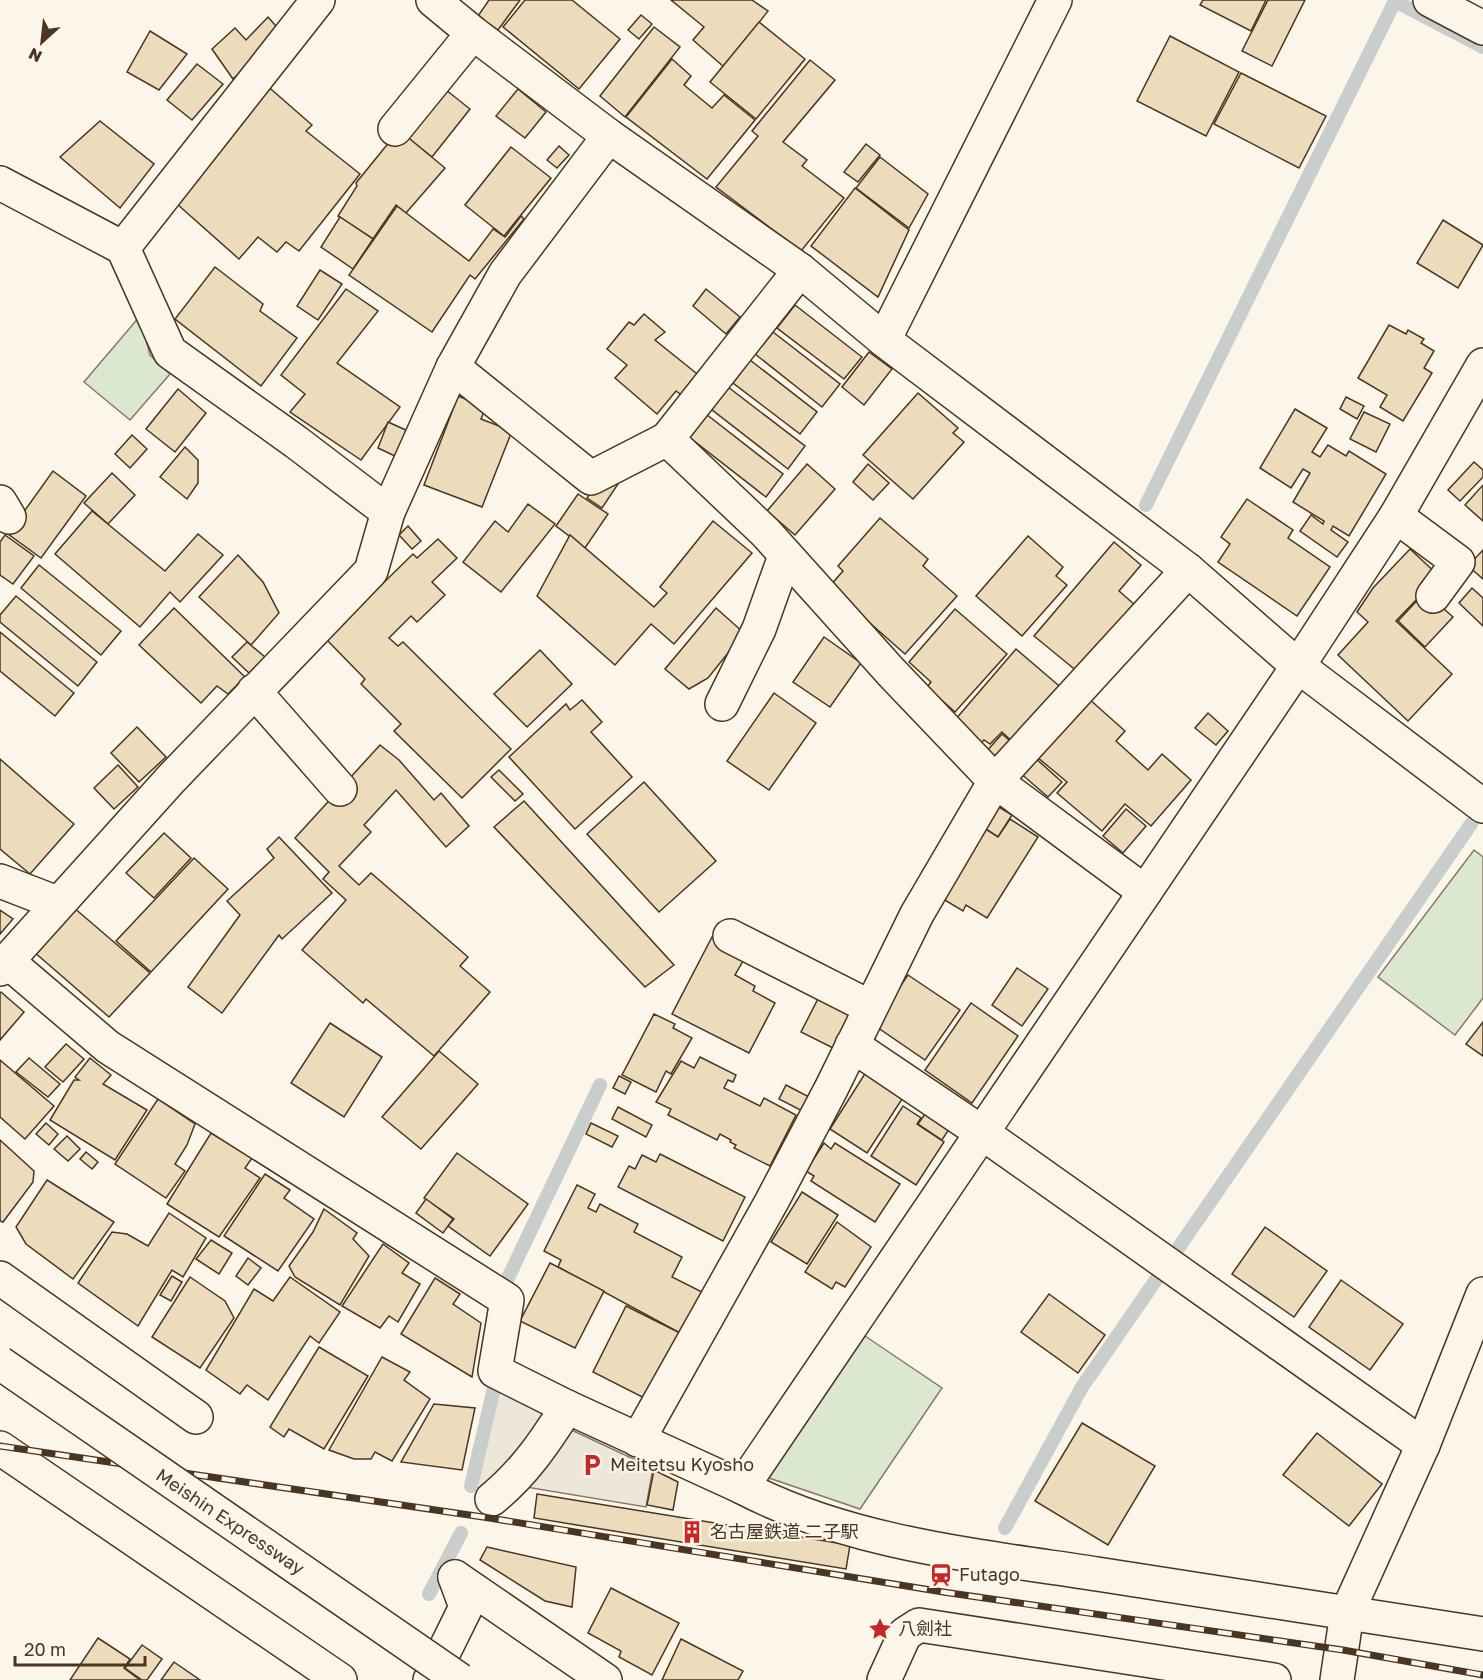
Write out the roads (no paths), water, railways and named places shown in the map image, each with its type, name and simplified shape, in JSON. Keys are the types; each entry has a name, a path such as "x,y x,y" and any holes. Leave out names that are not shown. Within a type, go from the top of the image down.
{"main road":[{"path":"123,248 318,0"},
{"path":"433,0 472,33 609,136 800,270 884,340 1188,570 1298,666 1483,806"},
{"path":"884,340 1055,0"},
{"path":"1430,0 1483,28"},
{"path":"395,129 472,33"},
{"path":"609,136 505,274 453,367 388,512 371,571 254,691 57,903 4,965 108,1047 507,1300 495,1371 567,1407 742,1487 779,1507 819,1521 948,1550 1483,1634"},
{"path":"0,183 123,248 170,352 296,442 388,512"},
{"path":"453,367 591,478 667,439 800,270"},
{"path":"742,1487 1298,666 1396,516 1483,365"},
{"path":"667,439 766,533 784,556 995,781 1145,892"},
{"path":"1396,516 1458,562 1433,596"},
{"path":"722,704 759,629 784,556"},
{"path":"638,1440 772,1201 917,914 995,781 1188,570"},
{"path":"254,691 340,789"},
{"path":"0,881 57,903"},
{"path":"730,936 870,1007"},
{"path":"852,1046 981,1132 1423,1445"},
{"path":"0,1278 196,1417"},
{"path":"1337,1680 1347,1613 1423,1445 1483,1294"},
{"name":"Meishin Expressway","path":"0,1364 460,1680"},
{"path":"492,1499 515,1480 544,1443 567,1407"},
{"path":"0,1448 340,1680"},
{"path":"430,1680 466,1607 456,1577 605,1680"},
{"path":"885,1680 905,1634 919,1626 1274,1680"}],"waterway":[{"path":"1146,505 1395,1 1483,47"},
{"path":"1179,1247 1471,824"},
{"path":"507,1280 600,1085"},
{"path":"1005,1528 1082,1387 1158,1277"},
{"path":"471,1486 494,1388"},
{"path":"429,1594 461,1533"}],"railway":[{"path":"0,1446 483,1517 943,1592 1343,1650 1483,1675"}],"place":[{"name":"Meitetsu Kyosho","path":"592,1465"},
{"name":"名古屋鉄道 二子駅","path":"692,1532"},
{"name":"Futago","path":"941,1575"},
{"name":"八劍社","path":"880,1629"}]}
